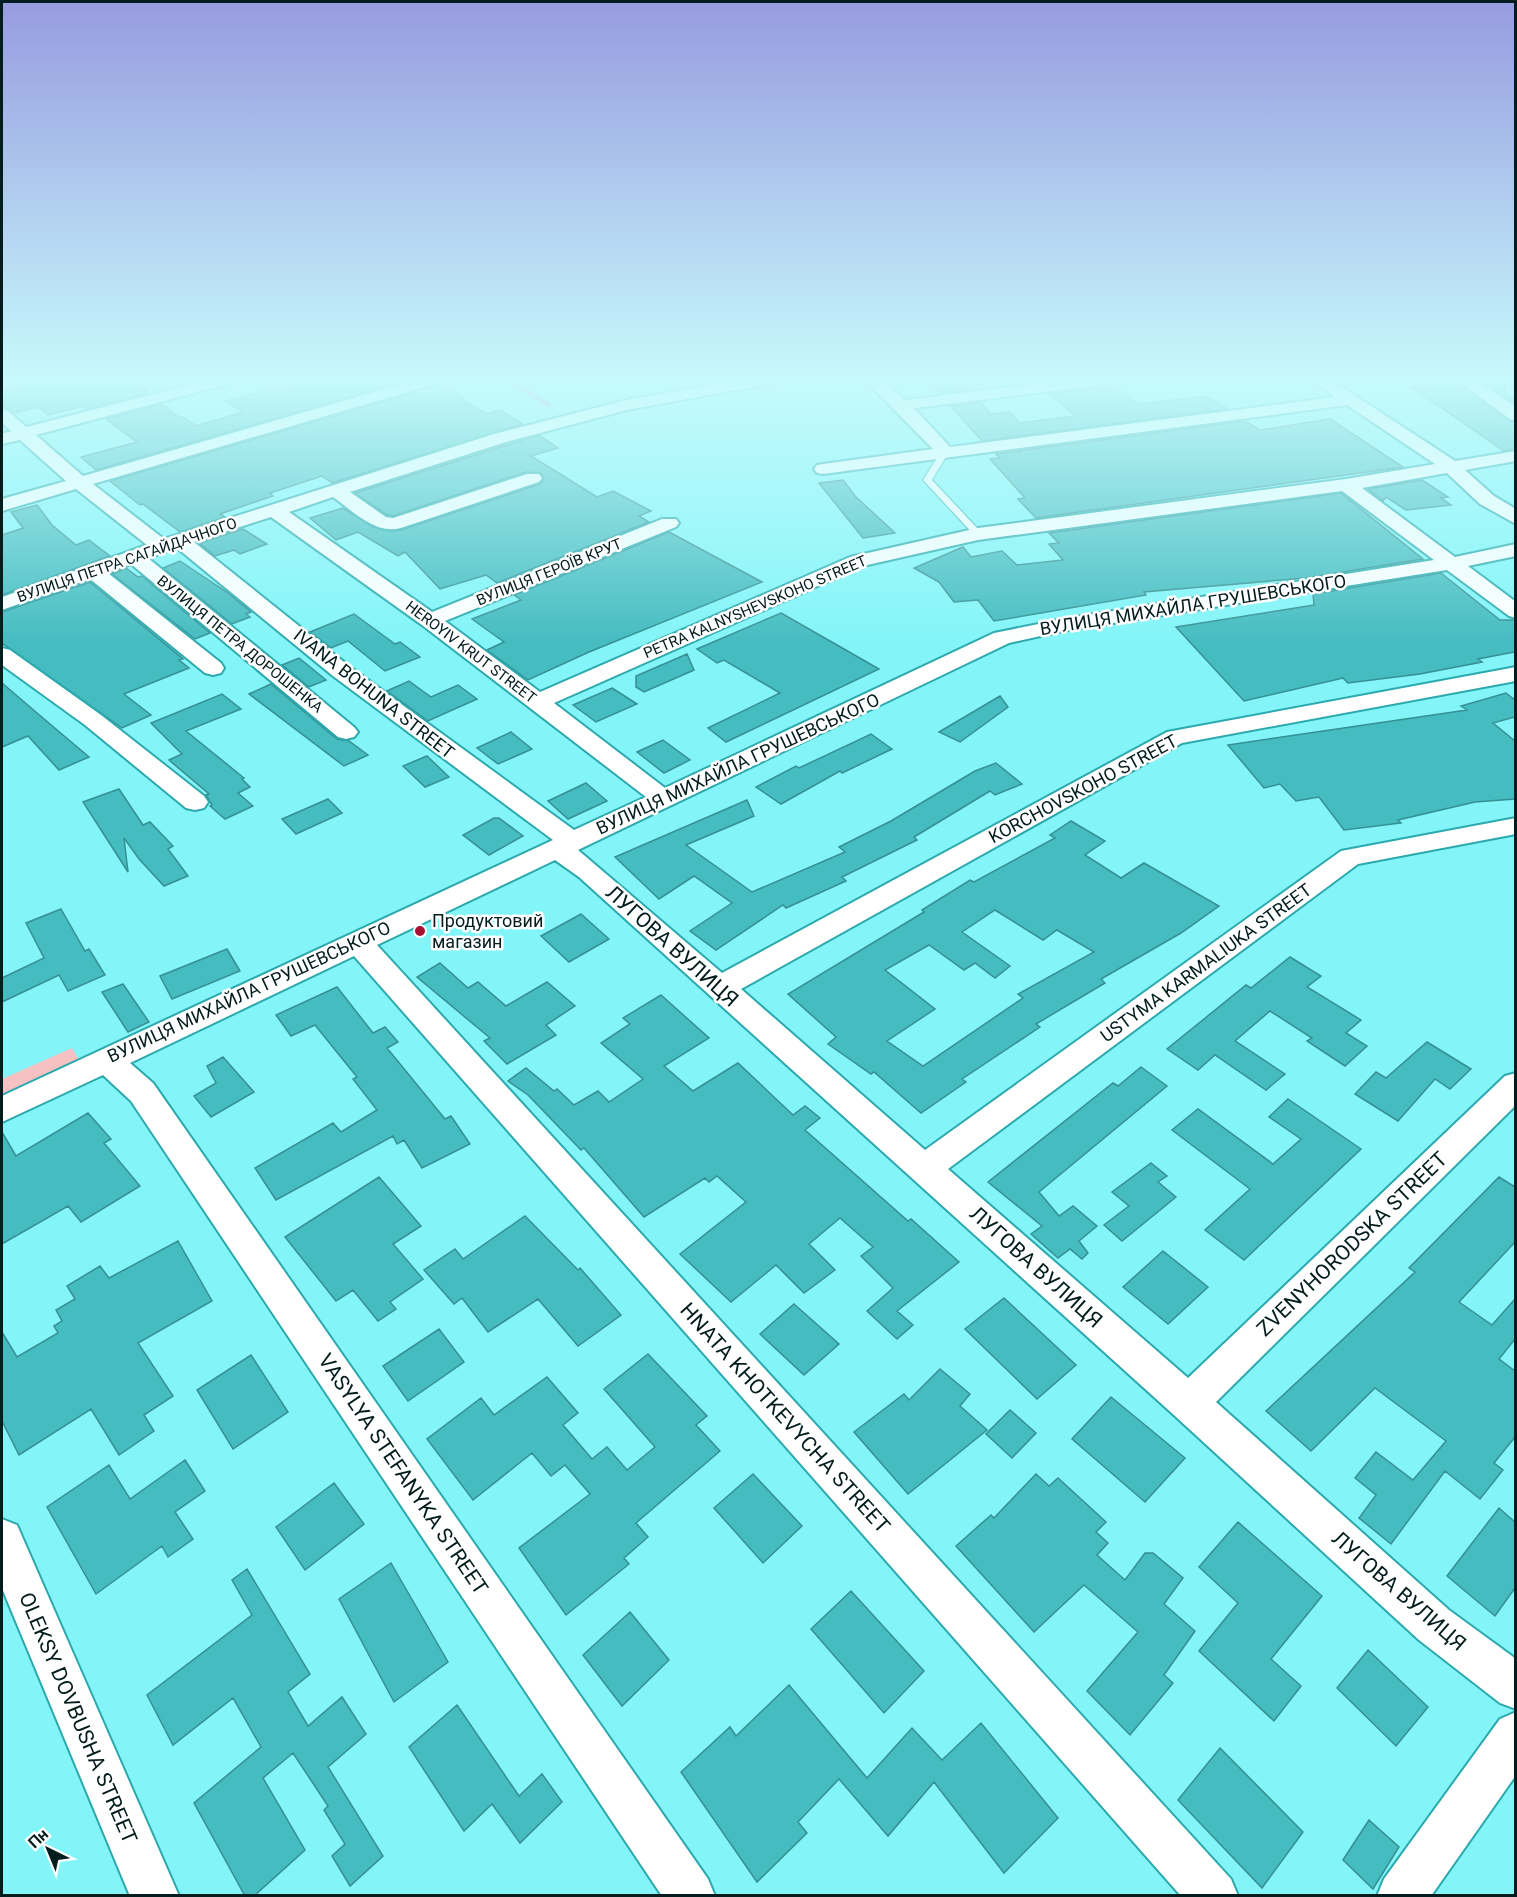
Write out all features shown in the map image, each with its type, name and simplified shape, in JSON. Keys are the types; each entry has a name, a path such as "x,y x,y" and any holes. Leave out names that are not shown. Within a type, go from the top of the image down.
{"street":[{"name":"IVANA BOHUNA STREET","path":"61,467 80,483 171,543 341,672 558,830 563,846"},
{"path":"2,505 136,467"},
{"name":"ВУЛИЦЯ ПЕТРА САГАЙДАЧНОГО","path":"2,604 171,543 412,467"},
{"path":"823,469 841,467"},
{"name":"PETRA KALNYSHEVSKOHO STREET","path":"536,702 857,561 978,534 1346,485 1447,467"},
{"path":"1451,467 1487,500 1515,518"},
{"path":"337,491 380,522 394,524 533,478"},
{"path":"1346,485 1515,612"},
{"name":"HEROYIV KRUT STREET","path":"274,510 430,620 645,783 663,800"},
{"name":"ВУЛИЦЯ ГЕРОЇВ КРУТ","path":"430,620 669,523"},
{"name":"ВУЛИЦЯ МИХАЙЛА ГРУШЕВСЬКОГО","path":"2,1110 357,941 663,800 1002,638 1063,625 1449,564 1515,550"},
{"name":"ВУЛИЦЯ ПЕТРА ДОРОШЕНКА","path":"134,557 346,732"},
{"path":"93,571 213,668"},
{"path":"2,655 93,720 195,802"},
{"name":"KORCHOVSKOHO STREET","path":"719,988 1175,737 1515,674"},
{"name":"USTYMA KARMALIUKA STREET","path":"925,1168 1350,857 1515,826"},
{"name":"ЛУГОВА ВУЛИЦЯ","path":"563,846 571,857 1189,1403 1434,1626 1515,1687"},
{"name":"HNATA KHOTKEVYCHA STREET","path":"357,941 1214,1896"},
{"name":"VASYLYA STEFANYKA STREET","path":"106,1060 142,1092 691,1896"},
{"name":"ZVENYHORODSKA STREET","path":"1189,1403 1515,1085"},
{"name":"OLEKSY DOVBUSHA STREET","path":"2,1540 155,1896"},
{"path":"1401,1896 1515,1735"}],"lane":[{"path":"936,467 927,480 978,534"}],"shaded area":[{"path":"72,1048 83,1067 2,1106 2,1079"}],"building":[{"path":"92,467 108,467 96,470"},
{"path":"160,467 385,467 332,483 322,476 270,493 273,496 220,514 225,517 180,532 110,481"},
{"path":"439,467 548,467 597,497 613,491 651,511 639,516 649,522 497,583 486,575 440,589 405,552 398,556 358,532 336,540 310,518 343,508 373,527 391,531 401,530 540,484 544,478 541,473 526,472 393,516 387,515 355,493"},
{"path":"997,467 1403,467 1036,518 1018,499 1025,498"},
{"path":"843,480 855,496 895,533 863,538 819,483"},
{"path":"1422,480 1448,497 1441,498 1451,505 1406,510 1386,497 1383,501 1368,489"},
{"path":"1341,493 1423,559 1306,578 1144,592 1146,595 994,621 978,600 954,602 939,582 914,568 963,547 971,557 1002,551 1017,565 1063,560 1049,544 1059,543 1049,533"},
{"path":"37,505 52,525 76,545 89,540 110,556 2,595 2,535 23,528 11,512"},
{"path":"243,529 267,544 240,554 234,550 215,556 199,543"},
{"path":"669,532 762,582 589,652 528,680 487,650 504,642 472,619 521,600 514,595"},
{"path":"180,561 228,593 251,612 246,614 250,617 232,624 163,568"},
{"path":"126,568 138,577 142,576 210,633 195,639 112,574"},
{"path":"1441,573 1500,620 1515,620 1515,652 1478,659 1482,662 1420,674 1348,683 1343,678 1244,701 1176,627 1314,605 1313,594"},
{"path":"90,582 183,659 179,660 189,668 124,694 151,715 122,728 2,643 2,612"},
{"path":"781,613 879,669 726,742 708,728 780,693 724,660 717,663 697,649"},
{"path":"354,614 395,644 400,642 420,657 385,671 348,641 331,648 310,632"},
{"path":"687,654 694,670 644,692 636,687 636,676"},
{"path":"299,658 326,680 309,687 282,665"},
{"path":"409,681 431,697 458,685 477,699 428,721 387,691"},
{"path":"2,683 89,757 59,770 28,736 2,747"},
{"path":"271,684 337,739 349,741 368,755 344,766 249,694"},
{"path":"612,688 637,704 596,722 573,705"},
{"path":"1506,693 1515,700 1515,717 1493,723 1515,741 1515,799 1475,802 1398,820 1401,823 1344,830 1319,797 1296,801 1280,784 1264,788 1228,745 1467,710 1461,706"},
{"path":"222,694 241,709 186,731 244,778 242,779 250,787 238,793 253,806 225,819 210,806 212,805 206,795 209,794 169,760 182,754 151,723"},
{"path":"1000,696 1008,707 960,742 939,732"},
{"path":"511,732 532,749 498,764 477,748"},
{"path":"871,734 892,749 842,773 840,771 781,804 756,787 796,766 799,768"},
{"path":"663,740 690,760 664,773 637,752"},
{"path":"427,756 449,777 425,787 403,766"},
{"path":"996,763 1022,784 995,795 990,791 914,837 917,840 842,877 846,881 786,908 783,905 716,950 690,931 732,903 694,876 659,899 615,857 747,800 754,816 686,845 752,892 845,852 839,847 891,821 975,771"},
{"path":"586,783 607,801 568,819 548,801"},
{"path":"119,789 143,825 150,822 173,846 168,849 188,876 164,886 139,859 124,838 128,872 83,802"},
{"path":"328,799 342,813 296,834 282,819"},
{"path":"494,818 499,818 523,836 489,855 463,835"},
{"path":"1071,821 1105,841 1085,855 1121,878 1144,863 1219,906 1181,933 1101,979 1105,983 1036,1024 1040,1027 962,1079 966,1082 921,1113 874,1072 871,1074 828,1044 836,1037 788,994 924,912 922,910 970,880 974,882 1055,838 1050,835","holes":["995,910 1043,940 1057,930 1094,952 1018,994 1023,998 923,1066 887,1041 935,1009 885,970 929,945 964,970 975,963 995,978 1010,966 962,932"]},
{"path":"61,909 85,951 89,949 105,975 68,991 59,975 2,1002 2,978 44,958 26,923"},
{"path":"581,914 609,939 569,962 541,936"},
{"path":"227,949 240,971 172,999 160,976"},
{"path":"1290,957 1321,976 1307,987 1361,1020 1346,1033 1367,1046 1345,1066 1307,1041 1312,1038 1270,1011 1235,1041 1285,1074 1266,1090 1215,1055 1198,1070 1167,1049 1246,985 1251,988"},
{"path":"440,963 468,988 478,982 506,1006 547,982 575,1006 546,1025 556,1035 507,1064 484,1041 490,1038 417,977"},
{"path":"123,984 149,1022 128,1032 102,992"},
{"path":"337,987 373,1033 385,1027 398,1042 387,1048 445,1119 451,1116 470,1144 422,1168 404,1140 397,1144 393,1136 276,1200 255,1168 333,1123 341,1132 377,1110 353,1079 357,1077 315,1025 291,1036 276,1015"},
{"path":"661,995 709,1038 664,1066 693,1091 738,1063 793,1115 805,1106 820,1118 805,1130 908,1221 911,1219 959,1262 897,1311 913,1325 897,1339 867,1311 893,1288 861,1256 873,1247 840,1218 809,1244 835,1270 804,1293 776,1265 731,1302 680,1254 746,1202 717,1176 709,1182 705,1178 644,1217 584,1148 581,1150 528,1095 508,1081 526,1068 554,1091 557,1089 574,1105 598,1091 609,1102 643,1079 601,1043 630,1024 623,1018"},
{"path":"1427,1042 1471,1069 1450,1089 1435,1079 1398,1121 1355,1094 1376,1072 1386,1078"},
{"path":"223,1057 254,1092 211,1117 194,1096 216,1083 207,1066"},
{"path":"1141,1067 1167,1086 1039,1192 1059,1216 1073,1206 1097,1226 1079,1241 1088,1253 1082,1259 1070,1249 1058,1258 1031,1234 1042,1226 988,1182 1113,1083 1118,1086"},
{"path":"1288,1099 1361,1149 1244,1260 1205,1230 1250,1189 1172,1130 1198,1109 1273,1164 1301,1139 1269,1117"},
{"path":"88,1113 111,1139 104,1143 140,1186 81,1222 68,1206 2,1244 2,1132 16,1156"},
{"path":"1151,1163 1167,1176 1158,1182 1176,1197 1122,1241 1104,1225 1129,1206 1112,1192"},
{"path":"379,1177 421,1226 393,1244 423,1279 390,1302 396,1309 378,1321 353,1290 336,1301 285,1237"},
{"path":"1499,1177 1515,1187 1515,1242 1459,1302 1492,1325 1515,1299 1515,1339 1499,1359 1515,1371 1515,1437 1494,1463 1503,1470 1480,1499 1445,1471 1391,1544 1359,1518 1376,1495 1355,1478 1376,1452 1413,1480 1446,1441 1375,1388 1311,1451 1266,1411 1415,1272 1409,1268"},
{"path":"525,1216 578,1270 580,1268 621,1315 578,1346 538,1299 488,1332 462,1298 454,1304 424,1270 455,1249 463,1259"},
{"path":"178,1241 212,1301 138,1343 173,1396 144,1415 154,1431 119,1455 91,1409 19,1455 2,1421 2,1332 17,1357 58,1333 54,1326 62,1321 56,1310 75,1299 67,1286 100,1266 109,1278"},
{"path":"1163,1251 1208,1287 1168,1324 1123,1287"},
{"path":"1004,1298 1076,1365 1037,1399 965,1329"},
{"path":"794,1304 839,1344 804,1375 760,1334"},
{"path":"439,1329 464,1362 408,1401 383,1366"},
{"path":"648,1354 707,1416 696,1425 720,1451 636,1523 648,1537 624,1558 629,1564 566,1615 519,1548 590,1494 565,1465 551,1476 532,1453 473,1500 427,1439 481,1398 494,1415 547,1377 578,1413 563,1425 592,1459 607,1447 627,1470 655,1447 604,1389"},
{"path":"251,1355 288,1412 233,1449 197,1390"},
{"path":"940,1369 970,1394 960,1406 987,1430 908,1494 854,1432 904,1394 909,1400"},
{"path":"1111,1397 1185,1458 1145,1502 1072,1439"},
{"path":"1010,1410 1036,1433 1012,1458 986,1434"},
{"path":"185,1460 205,1491 175,1512 193,1539 168,1557 162,1546 96,1594 47,1507 109,1465 130,1499"},
{"path":"753,1474 802,1526 763,1563 714,1508"},
{"path":"1036,1474 1049,1486 1058,1478 1106,1522 1096,1532 1108,1543 1097,1555 1125,1580 1145,1553 1153,1553 1183,1578 1164,1604 1195,1631 1164,1675 1173,1683 1130,1735 1087,1691 1138,1632 1084,1585 1034,1632 956,1546 991,1515 994,1518"},
{"path":"334,1483 364,1524 305,1570 276,1527"},
{"path":"1499,1508 1515,1522 1515,1588 1495,1616 1447,1576"},
{"path":"1238,1522 1322,1596 1271,1659 1301,1686 1274,1721 1199,1651 1238,1603 1199,1567"},
{"path":"391,1563 448,1662 394,1702 339,1599"},
{"path":"247,1569 310,1674 288,1692 308,1726 342,1697 366,1734 328,1767 383,1856 350,1886 332,1856 345,1844 324,1810 328,1806 293,1753 263,1778 305,1850 254,1896 245,1896 194,1803 261,1747 233,1698 173,1745 147,1695 252,1615 232,1580"},
{"path":"851,1591 924,1671 884,1713 811,1629"},
{"path":"630,1612 669,1660 622,1706 583,1655"},
{"path":"1368,1650 1428,1707 1396,1746 1337,1688"},
{"path":"789,1685 867,1778 912,1728 942,1760 981,1723 1058,1818 1004,1873 934,1782 888,1836 839,1779 798,1822 807,1833 757,1882 681,1772 730,1727 736,1736"},
{"path":"457,1705 519,1796 542,1774 562,1802 520,1843 492,1804 464,1831 409,1747"},
{"path":"1220,1748 1303,1832 1262,1888 1178,1800"},
{"path":"1369,1820 1399,1847 1373,1889 1343,1860"}],"place":[{"name":"Продуктовий магазин","path":"420,931"}]}
